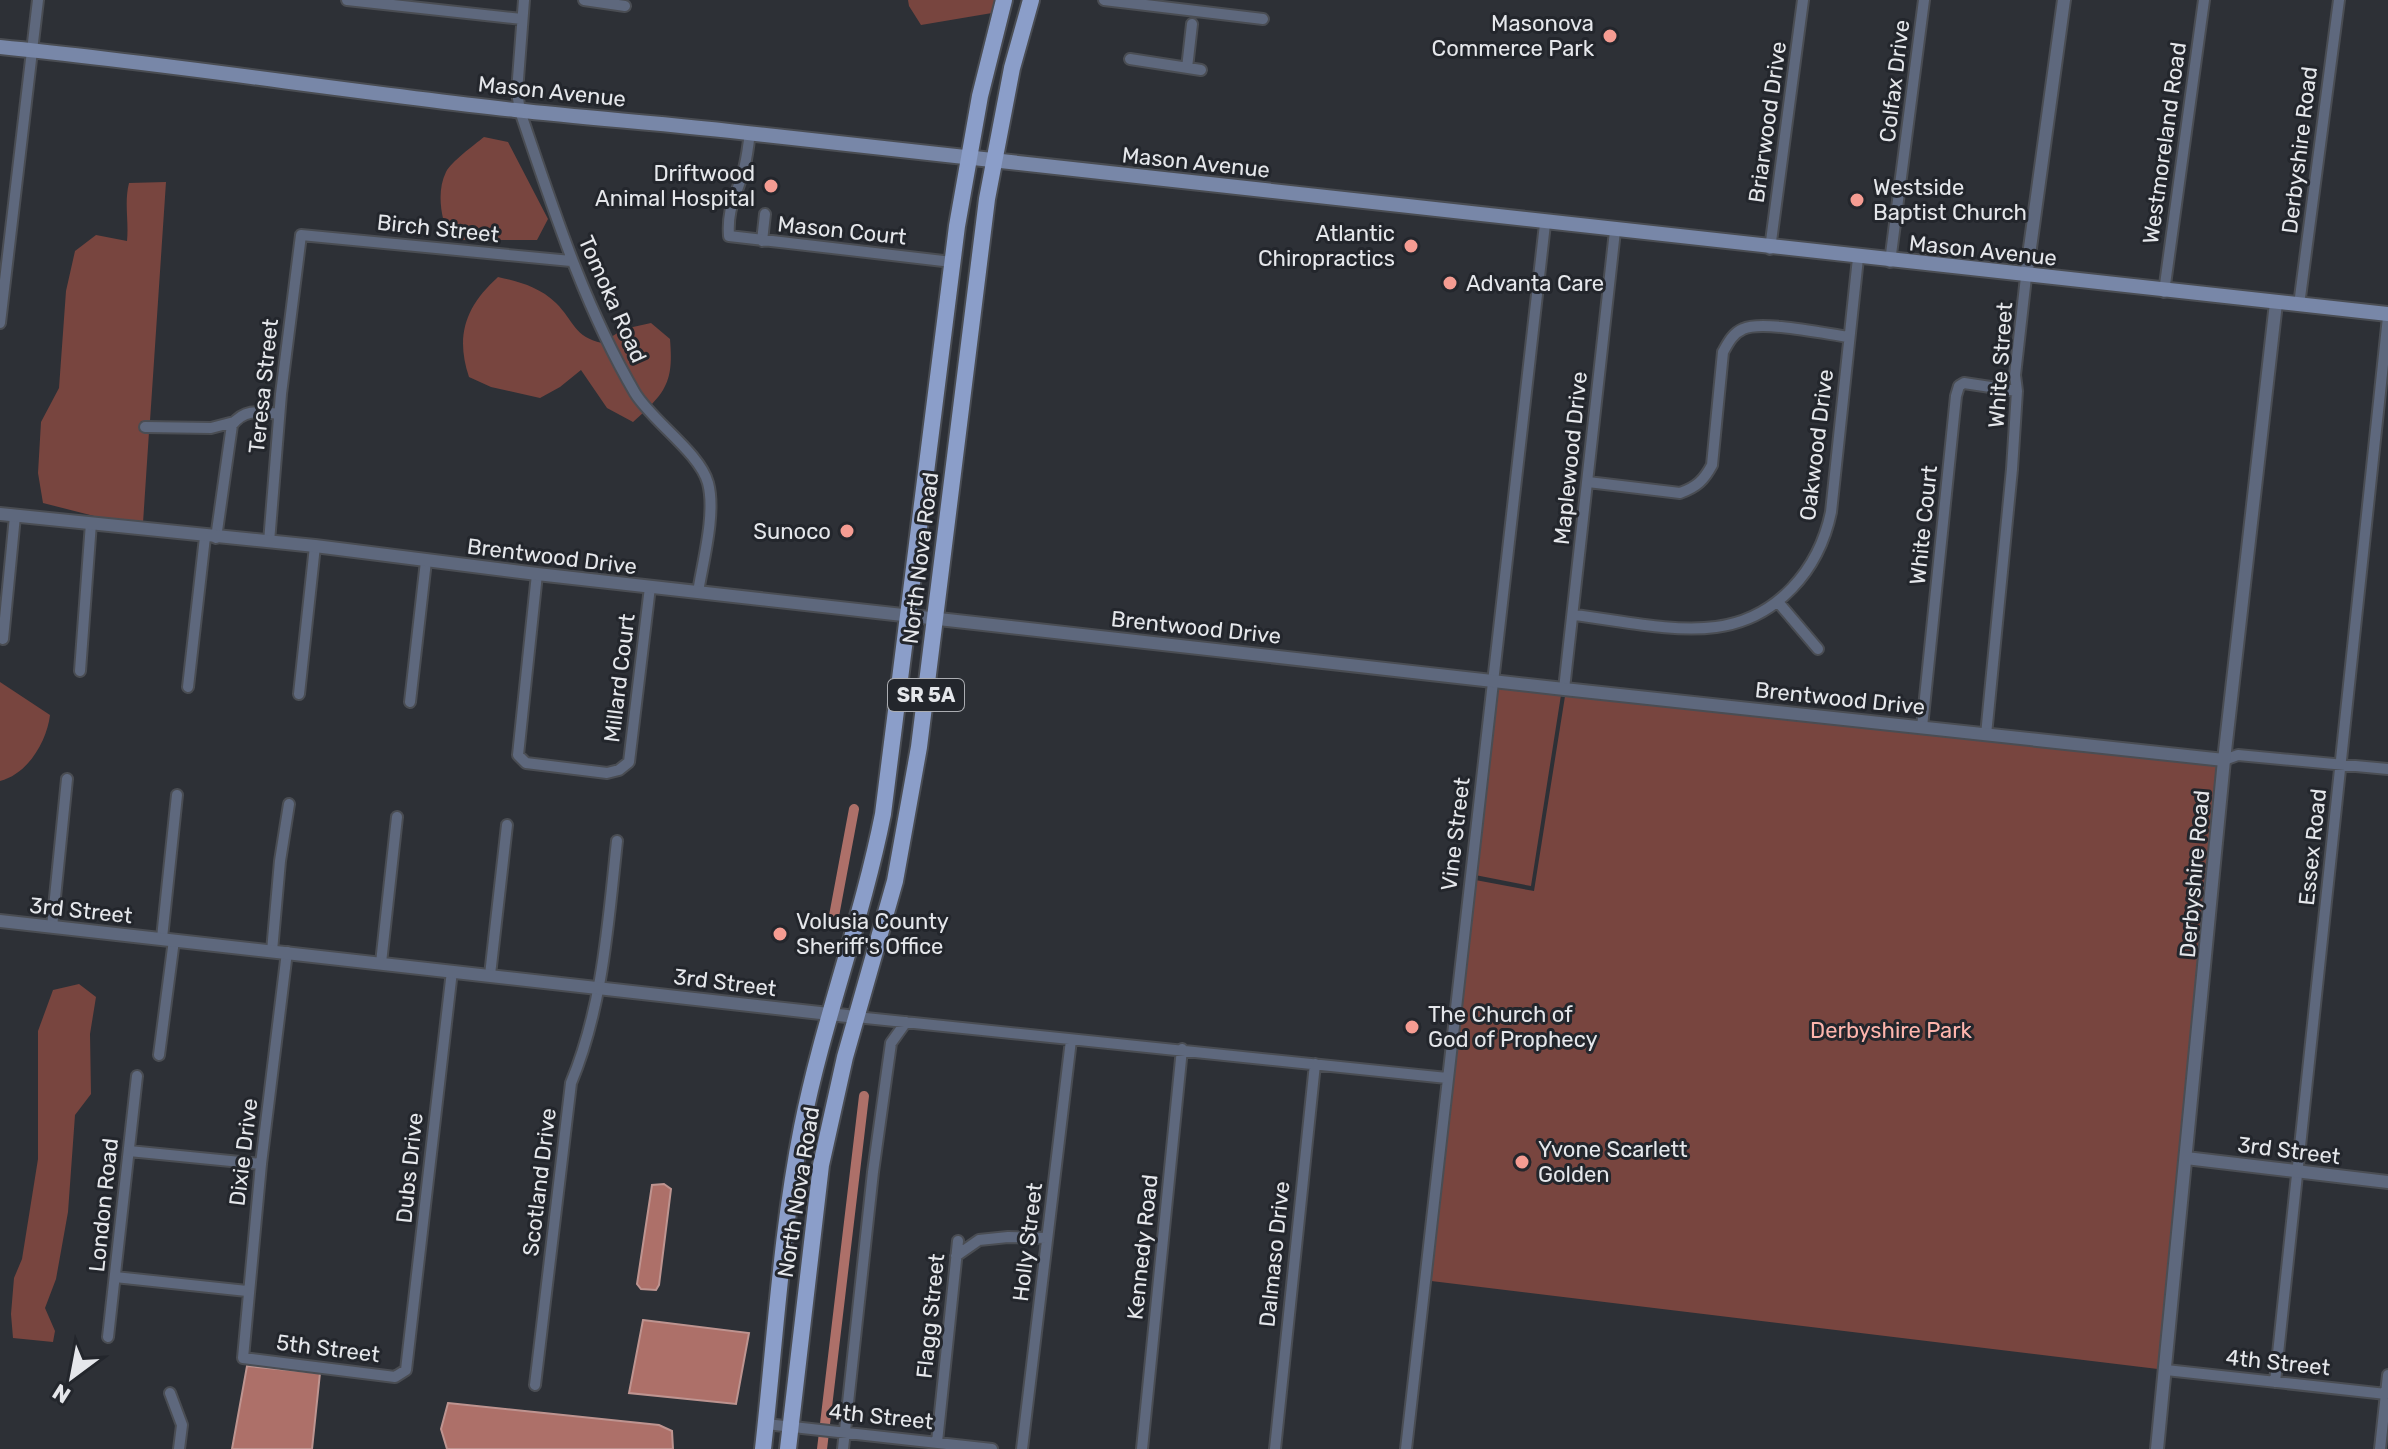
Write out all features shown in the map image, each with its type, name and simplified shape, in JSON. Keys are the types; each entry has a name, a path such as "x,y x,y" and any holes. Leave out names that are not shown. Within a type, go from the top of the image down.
{"main road":[{"name":"North Nova Road","path":"763,1449 795,1163 830,1015 857,927 877,842 890,769 967,160 1004,0"},
{"name":"North Nova Road","path":"788,1449 797,1427 821,1165 835,1097 901,851 919,747 993,163 1012,68 1031,0"},
{"name":"Mason Avenue","path":"0,47 520,111 750,133 993,163 2388,315"},
{"path":"933,426 942,460 952,474"}],"street":[{"path":"0,323 38,0"},
{"path":"347,0 522,19"},
{"name":"Tomoka Road","path":"524,0 517,92 520,111 571,261 597,322 637,397 708,481 711,506 698,592"},
{"path":"584,0 625,6"},
{"path":"1104,0 1263,19"},
{"name":"Briarwood Drive","path":"1770,249 1803,0"},
{"name":"Colfax Drive","path":"1890,262 1924,0"},
{"name":"White Street","path":"1986,735 2010,501 2017,391 2015,375 2064,0"},
{"name":"Westmoreland Road","path":"2164,292 2204,0"},
{"name":"Derbyshire Road","path":"2299,305 2339,0"},
{"path":"1187,68 1192,24"},
{"path":"1130,59 1201,70"},
{"name":"Mason Court","path":"750,133 743,173 733,194 727,219 729,236 952,262"},
{"path":"762,241 765,214"},
{"name":"Vine Street","path":"1406,1449 1545,224"},
{"name":"Maplewood Drive","path":"1564,689 1615,231"},
{"name":"Birch Street","path":"301,235 571,261"},
{"name":"Teresa Street","path":"269,542 279,414 301,235"},
{"name":"Oakwood Drive","path":"1574,615 1687,628 1715,627 1736,623 1778,602 1807,571 1826,533 1858,258"},
{"name":"Derbyshire Road","path":"2157,1449 2224,760 2276,303"},
{"name":"Essex Road","path":"2275,1382 2388,315"},
{"path":"1588,482 1680,493 1694,488 1704,479 1712,465 1723,352 1731,337 1743,329 1766,326 1849,337"},
{"name":"White Court","path":"1922,727 1956,396 1959,386 1964,383 2017,391"},
{"path":"145,427 211,428 234,422 251,411 279,414"},
{"path":"188,687 211,537 234,422"},
{"name":"Brentwood Drive","path":"0,514 315,546 650,587 1986,735 2224,760 2238,755 2388,769"},
{"path":"3,639 2,624 15,516"},
{"path":"80,671 91,523"},
{"path":"299,694 315,546"},
{"path":"410,702 426,561"},
{"name":"Millard Court","path":"537,574 518,755 526,763 607,773 619,770 629,762 650,587"},
{"path":"1778,602 1818,649"},
{"path":"52,927 67,779"},
{"path":"159,1055 177,795"},
{"path":"272,951 289,804"},
{"path":"381,963 397,817"},
{"path":"490,975 507,825"},
{"name":"Scotland Drive","path":"535,1385 571,1083 584,1051 600,987 617,841"},
{"path":"0,921 0,929"},
{"name":"3rd Street","path":"0,921 830,1015 1447,1078"},
{"name":"Dixie Drive","path":"243,1358 247,1291 287,952"},
{"name":"Dubs Drive","path":"406,1370 452,971"},
{"path":"877,1019 891,1043"},
{"path":"843,1449 874,1160 891,1043 906,1022"},
{"name":"Holly Street","path":"1022,1449 1071,1040"},
{"name":"Kennedy Road","path":"1142,1449 1182,1049"},
{"name":"Dalmaso Drive","path":"1275,1449 1315,1064"},
{"name":"London Road","path":"108,1337 137,1076"},
{"path":"129,1151 261,1164"},
{"name":"3rd Street","path":"2186,1158 2388,1182"},
{"path":"956,1256 979,1240 1047,1238"},
{"name":"Flagg Street","path":"937,1442 958,1241"},
{"path":"115,1277 247,1291"},
{"name":"5th Street","path":"243,1358 395,1377 406,1370"},
{"name":"4th Street","path":"2166,1370 2386,1394"},
{"path":"2380,1449 2388,1375"},
{"path":"170,1393 182,1425 179,1449"},
{"name":"4th Street","path":"766,1424 992,1449"}],"green space":[{"path":"908,0 996,0 992,13 921,25"},
{"path":"484,137 508,142 548,219 537,240 451,240 441,206 443,180 453,163"},
{"path":"166,182 150,421 141,421 139,431 149,432 143,523 102,518 43,503 38,473 41,422 59,388 66,291 75,251 96,235 127,241 129,183"},
{"path":"498,277 543,293 556,303 580,332 602,343 633,400 644,412 633,422 607,408 581,370 540,398 491,387 469,377 463,348 466,322 478,299"},
{"path":"651,323 670,339 671,358 667,382 652,404 642,393 611,337 624,329"},
{"path":"0,682 50,715 45,735 34,755 19,771 0,781"},
{"path":"1497,687 1561,695 1531,886 1475,875"},
{"name":"Derbyshire Park","path":"1566,690 2224,760 2166,1370 1423,1280 1470,879 1534,891"},
{"path":"79,984 96,997 90,1034 91,1094 75,1115 68,1212 56,1279 45,1308 55,1331 53,1342 13,1338 14,1278 22,1259 38,1159 38,1031 53,990"}],"shaded area":[{"path":"664,1184 671,1189 659,1285 656,1290 641,1289 637,1284 652,1185"},
{"path":"643,1320 749,1333 736,1404 629,1393"},
{"path":"247,1366 320,1373 312,1449 232,1449"},
{"path":"448,1403 659,1425 672,1431 673,1449 447,1449 441,1429"}],"waterway":[{"path":"834,916 854,809"},
{"path":"822,1449 864,1096"}],"place":[{"name":"Masonova Commerce Park","path":"1610,36"},
{"name":"Driftwood Animal Hospital","path":"771,186"},
{"name":"Westside Baptist Church","path":"1857,200"},
{"name":"Atlantic Chiropractics","path":"1411,246"},
{"name":"Advanta Care","path":"1450,283"},
{"name":"Sunoco","path":"847,531"},
{"name":"Volusia County Sheriff's Office","path":"780,934"},
{"name":"The Church of God of Prophecy","path":"1412,1027"},
{"name":"Yvone Scarlett Golden","path":"1522,1162"}]}
